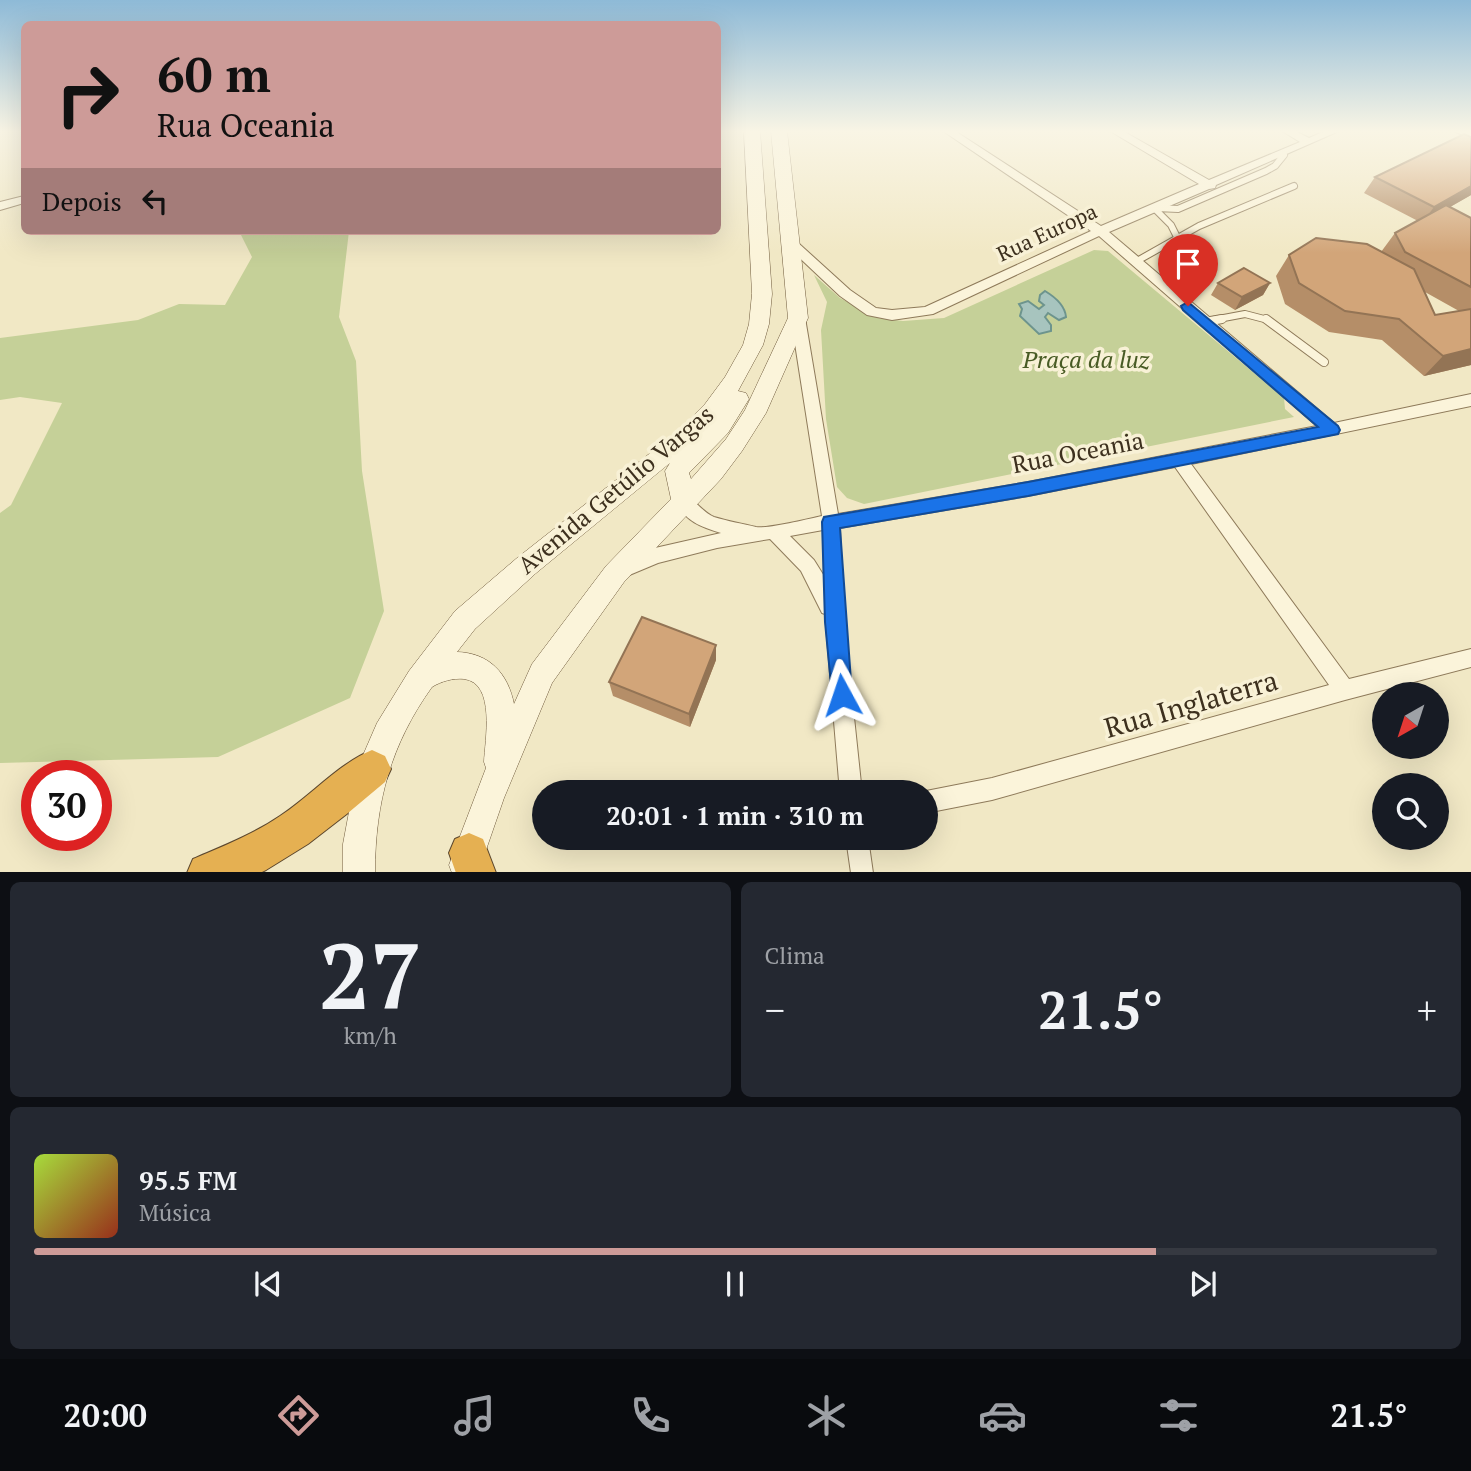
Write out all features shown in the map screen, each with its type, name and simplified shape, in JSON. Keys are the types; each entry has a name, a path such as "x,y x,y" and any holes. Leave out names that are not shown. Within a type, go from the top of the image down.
{"highway":[{"path":"210,872 235,865 288,833 372,769"}],"main road":[{"name":"Avenida Getúlio Vargas","path":"359,872 359,844 372,769 388,734 421,678 466,620 526,566 685,438 713,410 733,382 753,345 759,324 762,294 754,172"},
{"path":"784,172 799,318"},
{"name":"Avenida Getúlio Vargas","path":"469,866 498,776 542,674 615,574 713,472 755,414 799,318"},
{"path":"684,502 677,471 720,427 755,371 753,345"},
{"path":"421,678 444,668 461,665 482,669 490,677 499,693 498,776"}],"street":[{"path":"1010,172 1100,231 1332,430"},
{"path":"1186,172 1211,186"},
{"name":"Rua Europa","path":"792,244 857,303 872,312 892,315 928,311 1100,231 1245,172"},
{"path":"0,206 21,201"},
{"path":"799,318 831,522 835,622 850,780"},
{"name":"Rua Oceania","path":"615,574 665,553 717,541 1028,489 1471,400"},
{"path":"1178,459 1345,690"},
{"name":"Rua Oceania","path":"684,502 706,520 728,528 775,533"},
{"path":"775,533 804,558 820,584 835,622"},
{"name":"Rua Inglaterra","path":"938,800 992,789 1345,690 1471,658"},
{"path":"859,850 862,872"}],"lane":[{"path":"1156,209 1178,209 1264,172"},
{"path":"1137,261 1199,226 1294,186"},
{"path":"1156,209 1171,225 1178,239"},
{"path":"1205,322 1255,314 1265,318 1324,362"}],"green space":[{"path":"241,235 349,235 339,317 356,361 362,471 384,611 350,698 218,757 21,760 21,762 0,763 0,513 11,505 62,403 20,397 0,400 0,338 138,320 179,304 225,305 252,257"},
{"name":"Praça da luz","path":"1094,250 1108,251 1284,398 1285,409 1294,417 864,504 847,498 837,487 826,419 821,330 827,302 814,275 840,298 878,318 903,321 944,318"}],"water":[{"path":"1045,291 1059,302 1066,317 1059,320 1048,313 1045,317 1051,325 1051,331 1039,334 1020,316 1022,309 1019,304 1028,301 1039,309 1044,305 1039,301 1040,295"}],"building":[{"path":"1386,172 1471,172 1471,186 1434,207 1375,177"},
{"path":"1446,205 1471,218 1471,287 1405,252 1395,233"},
{"path":"1316,238 1367,244 1414,269 1435,315 1471,309 1471,349 1443,356 1399,319 1345,311 1299,283 1289,255"},
{"path":"1244,268 1270,283 1242,297 1218,283"},
{"path":"642,617 716,645 689,714 609,682"}],"route":[{"path":"842,695 835,622 831,522 1028,489 1332,430 1188,306"}]}
